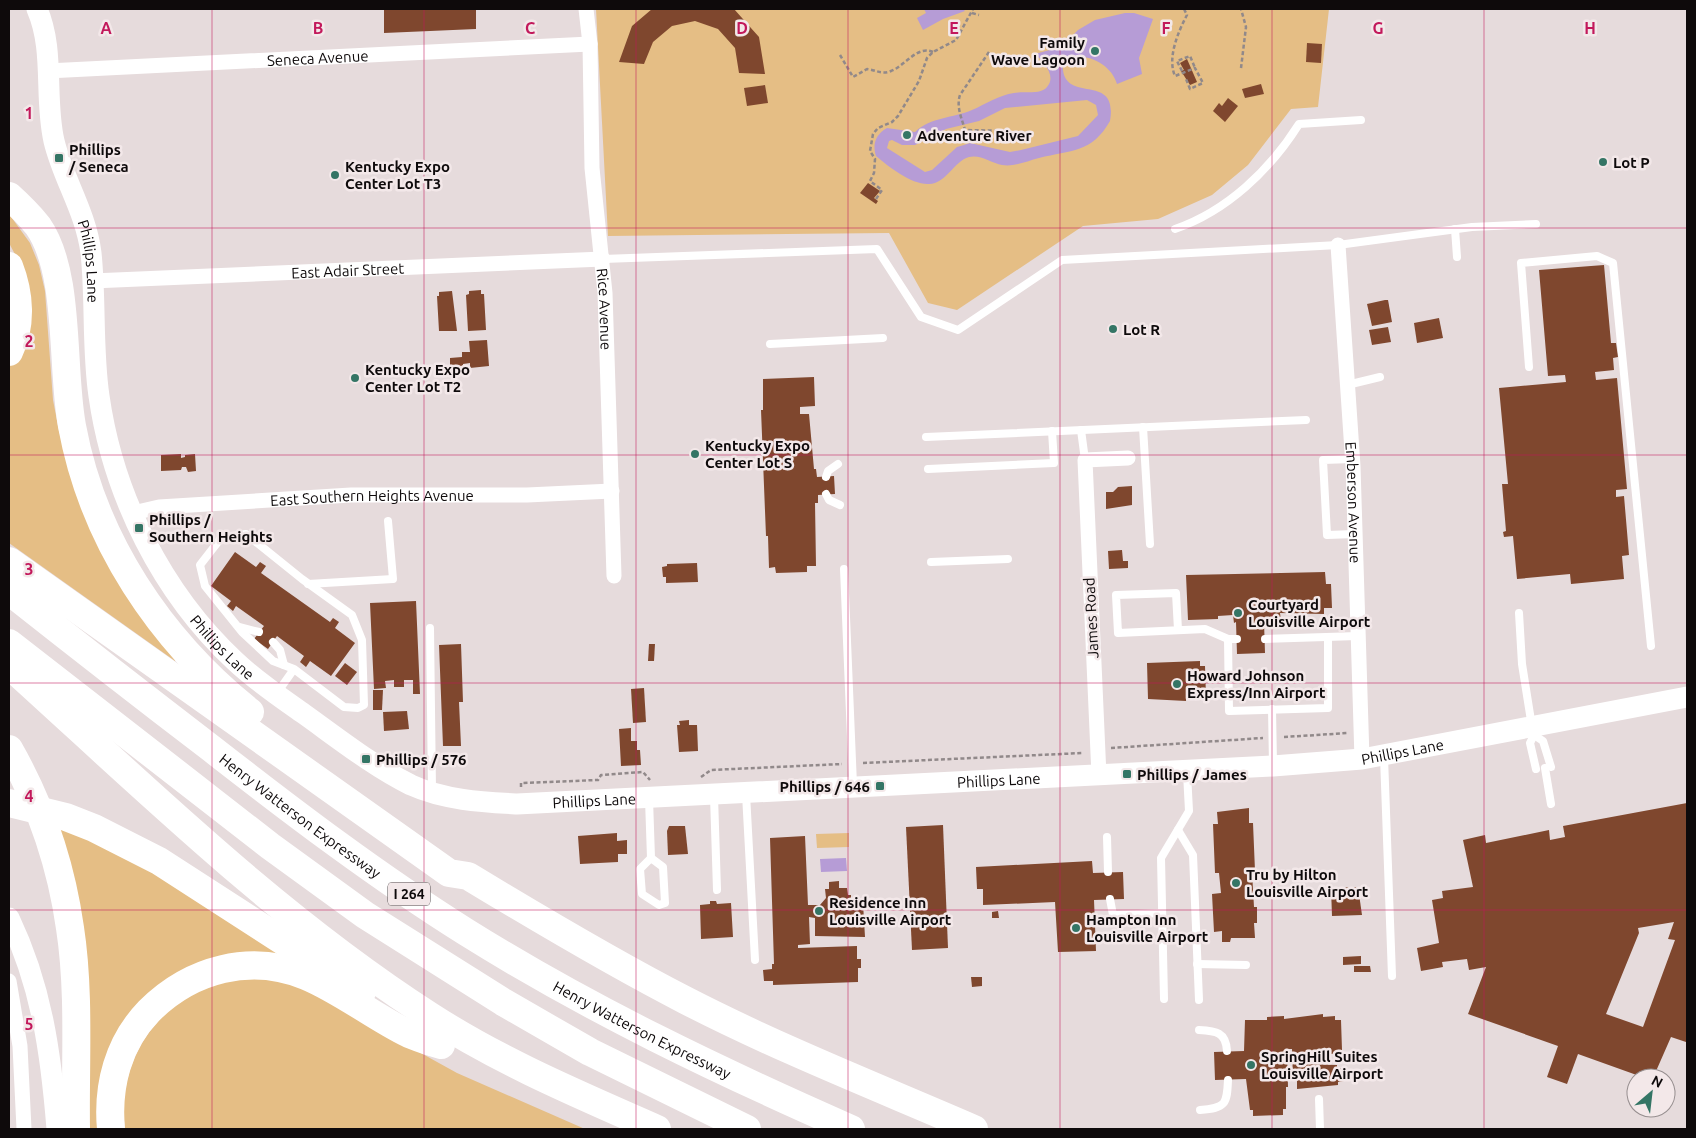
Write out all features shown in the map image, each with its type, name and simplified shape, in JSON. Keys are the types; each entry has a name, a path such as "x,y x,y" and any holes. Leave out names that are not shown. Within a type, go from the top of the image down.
{"highway":[{"path":"9,196 38,227 56,267 60,284 66,387 79,459 91,499 103,527 138,590 180,646 224,692 286,740 457,858 468,876"},
{"path":"9,266 14,280 18,306 15,336 9,352"},
{"path":"9,561 449,872 468,876 584,945 686,1000 784,1046 974,1129"},
{"name":"Henry Watterson Expressway","path":"9,591 287,807 387,880 465,931 568,992 662,1043 733,1077 852,1129"},
{"name":"I 264","path":"9,643 270,846 364,914 495,997 590,1052 747,1129"},
{"path":"9,664 299,922 365,972 431,1017 474,1042 553,1084 657,1129"},
{"path":"10,750 36,804 58,865 71,938 75,991 76,1129"},
{"path":"9,804 66,817 94,828 159,861 414,1025 441,1045 508,1081 616,1129"},
{"path":"112,1129 109,1108 111,1085 117,1061 130,1036 162,998 185,983 209,972 234,966 258,965 282,968 314,980 410,1034 441,1045"}],"main road":[{"name":"Phillips Lane","path":"37,9 46,39 47,71 54,139 85,223 91,253 98,395 105,433 123,491 154,557 188,609 234,660 276,695 374,764 413,786 476,802 517,804 651,790 714,794 1273,766 1362,759 1533,731 1687,697"},
{"path":"9,918 29,966 41,1008 54,1082 57,1129"}],"street":[{"name":"Rice Avenue","path":"586,9 590,44 592,168 603,259 614,576"},
{"name":"Seneca Avenue","path":"47,71 590,44"},
{"name":"Emberson Avenue","path":"1338,245 1352,459 1362,759"},
{"name":"East Adair Street","path":"92,281 603,259"},
{"path":"1084,460 1128,458"},
{"name":"James Road","path":"1084,460 1099,776"},
{"name":"East Southern Heights Avenue","path":"133,513 160,507 342,495 527,495 612,491"},
{"path":"9,981 12,987 20,1046 24,1129"}],"lane":[{"path":"1175,229 1199,221 1255,179 1284,148 1299,124 1361,120"},
{"path":"603,259 877,249 921,317 958,330 1062,260 1338,245 1455,230 1536,224"},
{"path":"1455,230 1457,257"},
{"path":"1529,367 1521,263 1597,256 1613,263 1650,646"},
{"path":"770,344 883,338"},
{"path":"1347,385 1380,377"},
{"path":"926,436 1306,420"},
{"path":"1143,427 1150,544"},
{"path":"1081,430 1084,460"},
{"path":"928,469 1054,463 1052,431"},
{"path":"1352,459 1322,460 1327,535 1355,534"},
{"path":"826,477 828,470 838,464"},
{"path":"826,494 829,500 840,505"},
{"path":"308,584 393,579 388,522"},
{"path":"246,534 308,584 352,615 362,640 364,705 358,708 344,707 294,669 273,661 238,627 205,586 200,565 222,538 246,534"},
{"path":"931,562 1008,559"},
{"path":"844,569 853,787"},
{"path":"1178,630 1176,593 1116,595 1118,633 1204,629 1228,639 1237,639"},
{"path":"1519,613 1522,664 1533,731 1530,743 1536,770"},
{"path":"238,627 259,632"},
{"path":"430,628 432,792"},
{"path":"1265,639 1358,636"},
{"path":"1228,639 1229,711 1328,708 1328,637"},
{"path":"273,642 280,650 284,665"},
{"path":"276,695 294,669"},
{"path":"1272,709 1273,766"},
{"path":"1533,731 1543,741 1548,767 1551,804"},
{"path":"1384,755 1392,976"},
{"path":"1164,999 1161,858 1189,811 1187,771"},
{"path":"651,790 651,858 640,869 642,894 658,905 665,904 663,867 651,858"},
{"path":"746,792 755,960"},
{"path":"714,794 717,890"},
{"path":"1178,830 1192,855 1199,1000"},
{"path":"1107,837 1108,872"},
{"path":"1110,899 1113,916 1162,913"},
{"path":"1197,964 1246,965"},
{"path":"1199,1030 1214,1030 1222,1034 1226,1042 1227,1051"},
{"path":"1200,1110 1217,1109 1224,1104 1227,1096 1228,1080"},
{"path":"1319,1099 1320,1129"}],"path":[{"path":"1184,9 1187,14 1181,26 1171,66 1175,76 1195,68"},
{"path":"1241,9 1246,27 1241,68"},
{"path":"876,200 882,190 870,181 874,173 875,159 870,151 870,140 878,128 892,122 907,104 924,71 927,58 933,52 956,40 973,11 980,15"},
{"path":"840,55 853,77 867,70 880,73 892,71 920,52 927,50 933,52"},
{"path":"989,52 960,95 958,101 960,112 965,130 1010,131"},
{"path":"1182,71 1177,61 1190,56 1203,83 1190,89 1186,79"},
{"path":"1280,737 1349,733"},
{"path":"1108,752 1112,746 1264,738"},
{"path":"863,763 1090,753"},
{"path":"696,780 711,770 842,764"},
{"path":"521,791 520,783 598,780 601,775 643,772 651,790"}],"shaded area":[{"path":"596,9 1329,9 1318,107 1291,109 1248,165 1212,195 1158,219 1083,226 957,310 928,303 889,233 608,236"},
{"path":"924,9 963,9 965,11 943,19 923,30 917,18 926,13"},
{"path":"1125,13 1134,13 1153,19 1139,58 1142,74 1117,84 1109,70 1095,60 1071,57 1063,60 1064,75 1070,83 1078,87 1098,91 1106,96 1110,105 1110,121 1096,139 1088,145 1012,165 1002,165 973,156 964,159 945,177 929,184 915,182 894,170 876,156 874,147 876,140 880,133 887,128 915,132 928,123 965,113 1008,94 1041,91 1050,83 1050,74 1035,54 1061,47 1078,30 1095,20","holes":["1087,100 1096,105 1098,115 1078,136 1010,152 970,143 957,147 932,170 925,172 887,148 889,141 892,140 902,145 915,145 946,129 979,121 1005,108"]},
{"path":"9,214 30,243 39,265 45,291 53,400 73,483 176,659 175,661 9,543 9,342 18,260 9,243"},
{"path":"55,824 101,841 291,956 156,987 99,1129 85,1129"},
{"path":"849,833 849,847 817,848 816,834"},
{"path":"846,858 847,871 821,872 820,859"},
{"path":"247,978 272,979 305,989 457,1073 585,1129 125,1129 124,1105 133,1061 143,1041 156,1023 172,1008 191,995 217,984"}],"building":[{"path":"384,9 476,9 476,29 384,33"},
{"path":"652,9 734,9 759,37 765,74 739,73 735,48 718,29 695,21 672,26 653,42 644,64 619,62 632,26"},
{"path":"1307,43 1322,44 1321,63 1306,62"},
{"path":"1187,59 1197,82 1190,85 1181,71 1184,70 1180,63"},
{"path":"1261,84 1264,94 1245,98 1242,89"},
{"path":"765,85 768,103 747,106 744,88"},
{"path":"1228,98 1238,106 1225,122 1213,111 1219,103 1222,106"},
{"path":"868,183 880,191 874,198 878,201 876,204 860,193"},
{"path":"1604,265 1611,343 1616,343 1618,357 1613,358 1614,370 1595,372 1596,380 1617,378 1627,489 1616,490 1616,497 1624,496 1629,555 1622,556 1624,579 1571,584 1570,574 1517,579 1513,536 1504,537 1503,532 1506,531 1502,484 1508,484 1499,388 1566,382 1565,375 1548,376 1539,270"},
{"path":"481,290 481,294 484,294 486,330 468,331 466,295 469,294 469,291"},
{"path":"452,291 457,331 439,331 437,296 439,296 439,292"},
{"path":"1388,300 1392,322 1372,326 1367,304"},
{"path":"1439,318 1443,338 1417,343 1414,323"},
{"path":"1388,327 1391,342 1372,345 1369,330"},
{"path":"487,340 489,366 470,368 470,363 463,364 463,371 450,371 450,358 462,357 462,352 470,352 469,341"},
{"path":"814,377 815,406 800,407 800,414 809,414 814,469 816,469 817,477 834,476 835,494 818,495 818,503 815,503 816,566 807,566 807,572 776,573 775,567 769,568 768,536 766,536 761,410 763,410 763,379"},
{"path":"181,454 181,458 185,457 185,455 195,454 196,471 188,472 186,467 182,467 181,470 161,471 161,455"},
{"path":"1132,486 1132,505 1106,509 1106,492 1113,492 1118,487"},
{"path":"1122,550 1123,561 1128,561 1128,568 1109,569 1108,551"},
{"path":"235,552 256,567 260,562 266,566 261,573 330,622 333,618 339,622 335,628 355,643 331,676 310,661 306,667 300,662 304,656 277,636 268,649 254,639 264,626 236,606 233,611 227,606 231,601 211,586"},
{"path":"697,563 698,582 666,583 662,567 667,566 667,564"},
{"name":"Courtyard Louisville Airport","path":"1325,572 1326,584 1331,584 1332,608 1324,608 1324,614 1280,613 1281,621 1264,622 1265,653 1237,654 1236,622 1234,623 1233,615 1218,616 1218,619 1188,620 1186,575"},
{"path":"416,601 420,694 413,694 413,680 404,680 404,687 394,687 394,680 385,681 386,688 374,689 370,603"},
{"path":"461,644 463,702 459,702 461,746 443,746 439,645"},
{"path":"649,644 655,644 654,661 648,661"},
{"name":"Howard Johnson Express/Inn Airport","path":"1200,661 1200,666 1205,666 1206,697 1186,698 1186,701 1148,699 1147,663"},
{"path":"345,663 357,672 347,685 335,676"},
{"path":"644,688 646,722 633,723 631,689"},
{"path":"373,690 383,690 382,710 373,710"},
{"path":"407,711 409,729 384,731 383,712"},
{"path":"689,720 689,725 697,725 698,751 679,752 677,725 680,725 679,721"},
{"path":"631,728 631,741 637,741 641,765 621,766 619,729"},
{"path":"1687,803 1687,1039 1686,1042 1671,1037 1657,1068 1626,1068 1626,1071 1578,1054 1567,1084 1547,1077 1558,1046 1468,1014 1486,967 1469,970 1467,959 1442,962 1443,967 1421,971 1417,948 1439,943 1432,900 1443,898 1442,891 1473,887 1463,840 1485,835 1486,843 1549,830 1550,840 1565,837 1563,826","holes":["1674,922 1668,939 1675,940 1643,1027 1606,1014 1639,933 1638,928"]},
{"name":"Tru by Hilton Louisville Airport","path":"1249,808 1249,823 1253,823 1255,871 1252,872 1254,907 1257,907 1257,923 1254,923 1255,938 1231,938 1230,942 1222,942 1222,931 1214,932 1212,894 1221,893 1219,873 1215,873 1213,824 1218,824 1217,812"},
{"path":"943,825 948,948 912,950 906,827"},
{"path":"669,826 685,826 688,854 668,855 667,831"},
{"path":"617,833 617,841 627,840 627,854 618,854 618,862 580,864 578,836"},
{"name":"Residence Inn Louisville Airport","path":"805,836 808,905 820,905 826,898 825,889 829,889 829,882 839,881 839,888 847,888 848,895 851,895 851,904 863,903 865,937 815,936 815,918 809,917 810,944 798,945 798,948 857,946 857,959 861,959 861,968 858,968 858,982 773,985 773,981 764,981 763,970 772,969 772,964 774,964 770,838"},
{"name":"Hampton Inn Louisville Airport","path":"1092,861 1093,873 1123,872 1124,899 1094,900 1096,951 1058,952 1055,902 983,905 983,889 977,889 976,867"},
{"path":"1358,887 1362,915 1332,916 1331,888"},
{"path":"710,901 716,901 717,904 731,903 733,937 701,939 700,905 710,904"},
{"path":"998,911 999,918 992,918 992,912"},
{"path":"1361,956 1361,964 1343,965 1343,957"},
{"path":"1354,966 1370,966 1371,972 1354,972"},
{"path":"971,977 982,977 982,986 972,987"},
{"name":"SpringHill Suites Louisville Airport","path":"1323,1014 1323,1017 1335,1016 1335,1020 1341,1020 1342,1050 1336,1050 1336,1054 1325,1054 1325,1057 1297,1055 1297,1064 1337,1065 1337,1069 1343,1068 1344,1081 1338,1082 1338,1085 1297,1089 1297,1078 1293,1078 1292,1049 1287,1049 1288,1087 1286,1087 1286,1109 1283,1109 1283,1115 1253,1116 1253,1110 1250,1110 1246,1079 1215,1080 1214,1052 1244,1051 1245,1020 1267,1020 1267,1017 1284,1016 1284,1019"}],"place":[{"name":"Family Wave Lagoon","path":"1095,51"},
{"name":"Adventure River","path":"907,135"},
{"name":"Phillips / Seneca","path":"59,158"},
{"name":"Lot P","path":"1603,162"},
{"name":"Kentucky Expo Center Lot T3","path":"335,175"},
{"name":"Lot R","path":"1113,329"},
{"name":"Kentucky Expo Center Lot T2","path":"355,378"},
{"name":"Kentucky Expo Center Lot S","path":"695,454"},
{"name":"Phillips / Southern Heights","path":"139,528"},
{"name":"Courtyard Louisville Airport","path":"1238,613"},
{"name":"Howard Johnson Express/Inn Airport","path":"1177,684"},
{"name":"Phillips / 576","path":"366,759"},
{"name":"Phillips / James","path":"1127,774"},
{"name":"Phillips / 646","path":"880,786"},
{"name":"Tru by Hilton Louisville Airport","path":"1236,883"},
{"name":"Residence Inn Louisville Airport","path":"819,911"},
{"name":"Hampton Inn Louisville Airport","path":"1076,928"},
{"name":"SpringHill Suites Louisville Airport","path":"1251,1065"}]}
